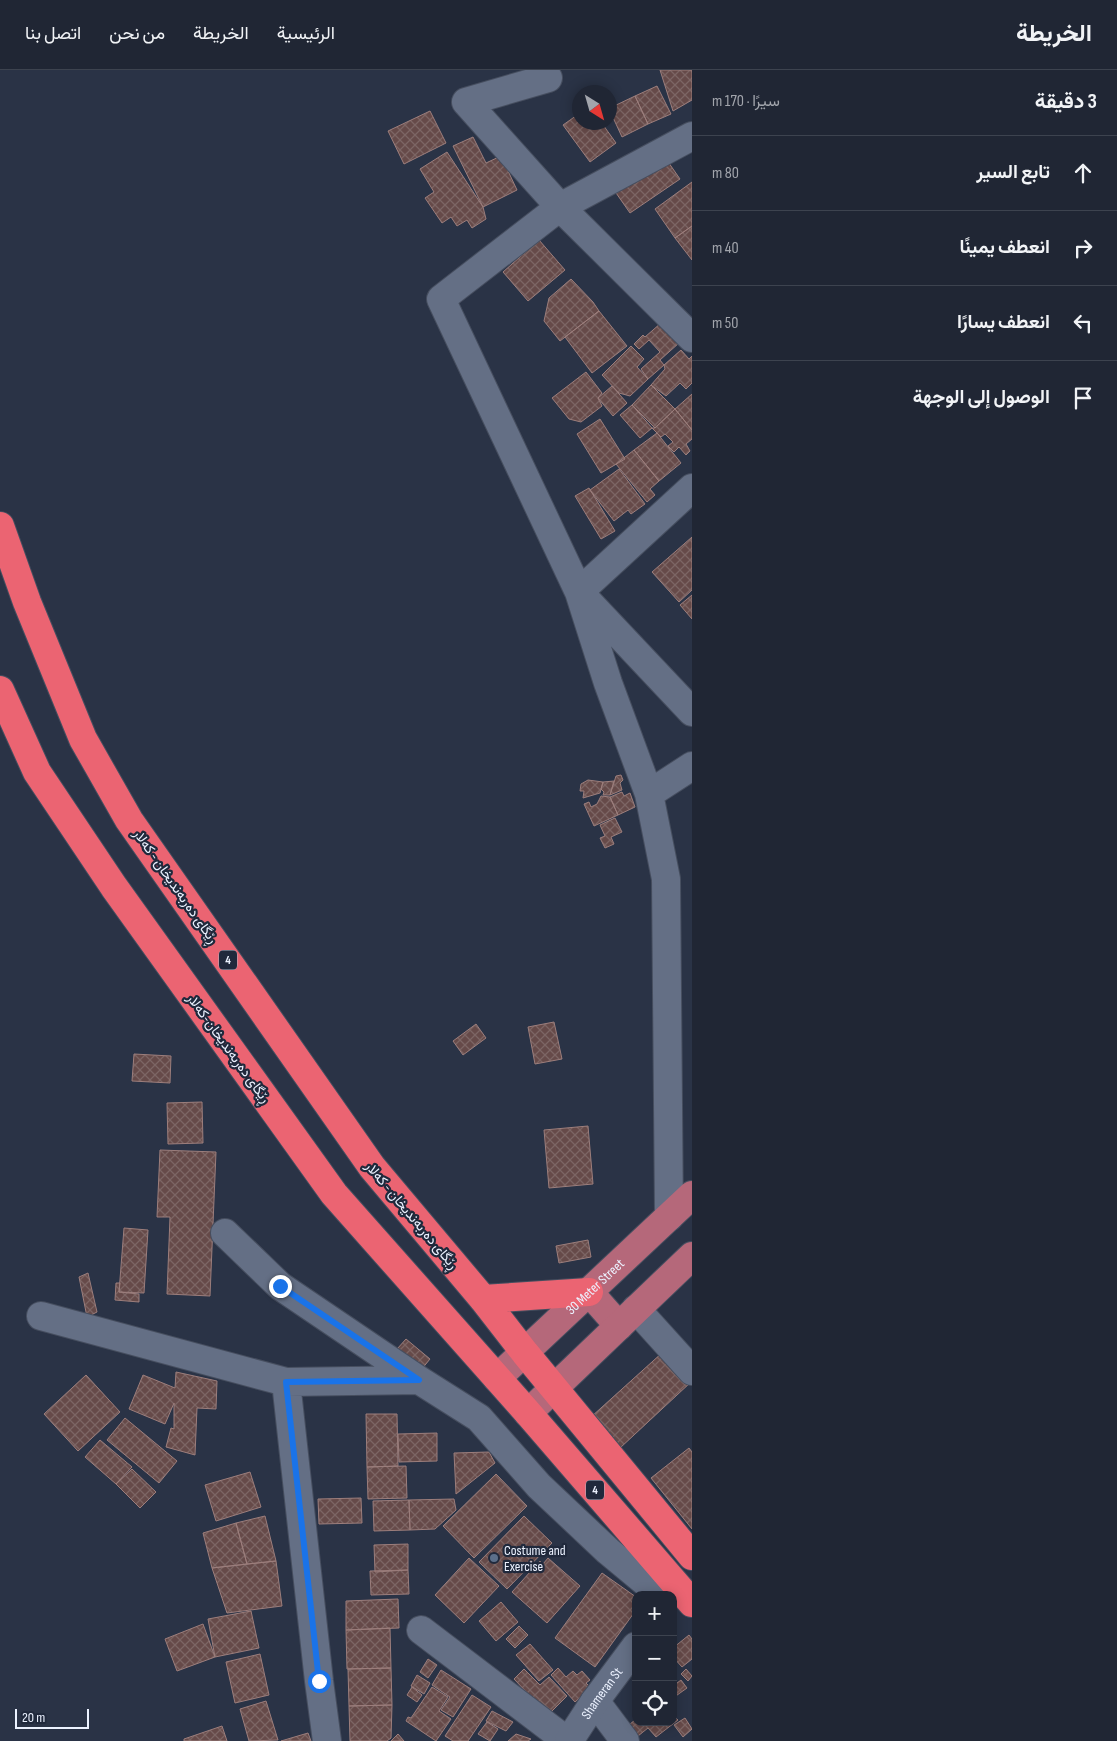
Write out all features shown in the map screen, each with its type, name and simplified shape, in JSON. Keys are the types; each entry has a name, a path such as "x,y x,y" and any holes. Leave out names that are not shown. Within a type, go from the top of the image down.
{"highway":[{"name":"ڕێگای دەربەندیخان - کەلار","path":"0,526 27,602 82,739 129,820 372,1167 483,1299 525,1353"},
{"name":"ڕێگای دەربەندیخان-کەلار","path":"0,690 37,772 114,887 328,1186 497,1378"},
{"path":"483,1299 590,1292"},
{"name":"4","path":"525,1353 692,1556"},
{"name":"4","path":"497,1378 679,1591"}],"main road":[{"name":"30 Meter Street","path":"497,1378 692,1195"},
{"path":"528,1413 692,1256"},
{"path":"590,1292 628,1317"}],"street":[{"path":"548,78 466,102 560,207 692,338"},
{"path":"669,1217 666,879 649,794 608,683 579,592 441,299 560,207 692,136"},
{"path":"579,592 692,488"},
{"path":"579,592 692,712"},
{"path":"649,794 692,766"},
{"path":"225,1233 280,1286 479,1418 539,1486 608,1551 679,1591"},
{"path":"42,1316 286,1382 419,1380"},
{"path":"628,1317 692,1371"},
{"path":"286,1382 327,1741"},
{"path":"421,1630 568,1741"},
{"name":"Shameran St","path":"568,1741 632,1651"},
{"path":"595,1701 625,1741"}],"building":[{"path":"660,70 692,70 692,100 673,111"},
{"path":"657,86 671,114 648,124 635,96"},
{"path":"635,96 648,124 622,137 617,126 617,105"},
{"path":"430,111 446,143 404,164 388,131"},
{"path":"572,119 572,130 607,130 616,143 590,162 563,125"},
{"path":"473,137 486,163 501,156 517,190 483,207 453,146"},
{"path":"447,152 483,207 486,219 472,228 467,220 457,226 451,217 442,223 425,198 434,192 420,169"},
{"path":"664,156 680,179 630,213 614,190"},
{"path":"692,182 692,226 675,238 655,209"},
{"path":"692,226 692,260 675,238"},
{"path":"539,240 565,270 528,301 503,272"},
{"path":"571,279 599,311 560,341 544,321 549,298"},
{"path":"599,311 627,346 592,373 565,337"},
{"path":"661,323 679,343 660,360 664,365 648,379 641,369 660,352 649,340 639,349 634,344 643,335 645,337"},
{"path":"631,346 644,359 637,367 648,379 630,396 619,393 602,375"},
{"path":"681,350 689,359 692,356 692,383 686,389 680,383 666,396 651,385 665,369 664,365"},
{"path":"586,372 602,393 598,398 602,406 581,422 569,419 552,398"},
{"path":"651,385 675,409 655,428 632,405"},
{"path":"612,386 627,403 613,416 598,398"},
{"path":"692,394 692,430 675,409"},
{"path":"632,405 652,428 640,438 620,415"},
{"path":"675,409 692,430 692,439 686,444 690,451 686,455 679,447 674,452 668,446 673,442 665,434 661,437 652,428 655,428"},
{"path":"600,419 625,459 601,473 577,434"},
{"path":"657,433 681,463 659,481 634,450"},
{"path":"634,450 659,481 650,489 655,495 647,502 616,464"},
{"path":"619,469 645,504 631,514 628,510 614,521 590,490"},
{"path":"589,488 615,531 601,539 575,496"},
{"path":"692,537 692,590 679,602 652,572"},
{"path":"692,595 692,619 680,605"},
{"path":"621,775 623,780 620,783 622,790 610,795 616,776"},
{"path":"588,780 603,782 600,793 583,798 584,791 580,791 581,784"},
{"path":"614,781 610,795 603,795 604,792 601,789 603,782"},
{"path":"622,792 624,796 630,793 635,807 618,815 610,797"},
{"path":"601,796 610,797 618,815 594,826 584,804 589,802 591,807 597,804"},
{"path":"615,818 622,832 611,837 614,844 605,848 600,838 605,836 600,825"},
{"path":"554,1022 562,1059 535,1064 528,1027"},
{"path":"476,1024 486,1038 463,1055 453,1041"},
{"path":"134,1054 171,1056 170,1083 132,1081"},
{"path":"202,1102 203,1143 168,1144 167,1103"},
{"path":"588,1126 593,1184 549,1188 544,1130"},
{"path":"160,1150 216,1152 210,1296 167,1294 170,1217 157,1217"},
{"path":"124,1228 148,1230 144,1293 119,1292"},
{"path":"588,1240 591,1257 559,1263 556,1246"},
{"path":"88,1273 97,1312 87,1317 79,1277"},
{"path":"116,1283 120,1283 119,1292 139,1294 139,1302 115,1300"},
{"path":"406,1339 430,1359 421,1370 397,1349"},
{"path":"663,1352 691,1382 620,1448 591,1417"},
{"path":"176,1372 217,1381 216,1409 197,1408 195,1455 166,1447 171,1428 174,1429 174,1403 165,1424 129,1409 143,1375 175,1388"},
{"path":"86,1375 120,1412 78,1451 44,1414"},
{"path":"366,1414 397,1414 398,1466 367,1467"},
{"path":"125,1418 177,1461 159,1483 107,1440"},
{"path":"437,1433 437,1461 399,1462 398,1434"},
{"path":"100,1440 132,1467 116,1484 85,1457"},
{"path":"689,1448 692,1452 692,1529 651,1478"},
{"path":"489,1452 495,1463 456,1494 454,1453"},
{"path":"406,1466 407,1498 368,1499 367,1467"},
{"path":"132,1469 156,1492 140,1508 116,1484"},
{"path":"250,1472 261,1507 216,1521 205,1485"},
{"path":"496,1474 527,1506 474,1558 443,1526"},
{"path":"361,1498 362,1523 319,1524 318,1499"},
{"path":"454,1499 456,1510 435,1529 410,1530 409,1500"},
{"path":"409,1500 410,1530 374,1531 373,1501"},
{"path":"265,1516 276,1561 247,1564 236,1523"},
{"path":"524,1516 552,1543 507,1589 479,1562"},
{"path":"236,1523 247,1564 212,1568 203,1533"},
{"path":"408,1544 408,1570 375,1572 374,1545"},
{"path":"469,1558 499,1586 464,1623 435,1595"},
{"path":"548,1558 580,1586 547,1623 512,1592 540,1561 543,1564"},
{"path":"276,1561 282,1606 227,1613 212,1568"},
{"path":"408,1570 409,1594 371,1595 370,1571"},
{"path":"602,1573 632,1594 632,1616 595,1667 555,1638"},
{"path":"398,1599 399,1628 346,1630 346,1601"},
{"path":"501,1602 518,1622 496,1641 479,1621"},
{"path":"251,1611 259,1648 215,1657 208,1619"},
{"path":"203,1624 215,1657 177,1671 165,1639"},
{"path":"519,1626 528,1635 515,1648 506,1639"},
{"path":"390,1628 391,1668 347,1669 346,1630"},
{"path":"689,1635 692,1639 692,1659 682,1667 677,1661 677,1645"},
{"path":"530,1644 553,1670 539,1681 516,1655"},
{"path":"260,1654 269,1695 235,1703 226,1662"},
{"path":"428,1659 437,1665 428,1678 420,1672"},
{"path":"391,1668 392,1705 349,1706 348,1669"},
{"path":"558,1668 566,1677 573,1671 577,1675 582,1671 590,1680 586,1683 591,1688 575,1702 551,1675"},
{"path":"524,1669 540,1685 549,1677 567,1696 548,1715 514,1679"},
{"path":"686,1669 692,1676 688,1681 681,1674"},
{"path":"441,1670 471,1689 453,1717 441,1710 450,1697 432,1685"},
{"path":"417,1675 430,1683 424,1694 411,1686"},
{"path":"681,1680 687,1688 677,1695 677,1683"},
{"path":"412,1687 422,1695 417,1702 407,1695"},
{"path":"432,1687 448,1697 439,1711 451,1719 436,1741 406,1721 408,1717 411,1718"},
{"path":"472,1695 491,1707 468,1741 453,1741 445,1736"},
{"path":"266,1701 278,1740 249,1741 240,1709"},
{"path":"392,1705 391,1738 387,1741 350,1741 349,1706"},
{"path":"492,1711 513,1722 506,1731 486,1721"},
{"path":"685,1718 692,1729 683,1737 675,1726 677,1726 677,1723"},
{"path":"487,1722 498,1729 490,1741 478,1734"},
{"path":"632,1722 632,1726 670,1726 656,1737 648,1728 638,1736 629,1725"},
{"path":"222,1726 227,1741 184,1741 184,1739"},
{"path":"308,1733 311,1741 281,1741"},
{"path":"398,1734 404,1741 391,1741"},
{"path":"516,1734 531,1739 528,1741 508,1741"}],"place":[{"name":"Costume and Exercise","path":"494,1558"}],"route":[{"path":"280,1286 419,1380 286,1382 319,1681"}]}
